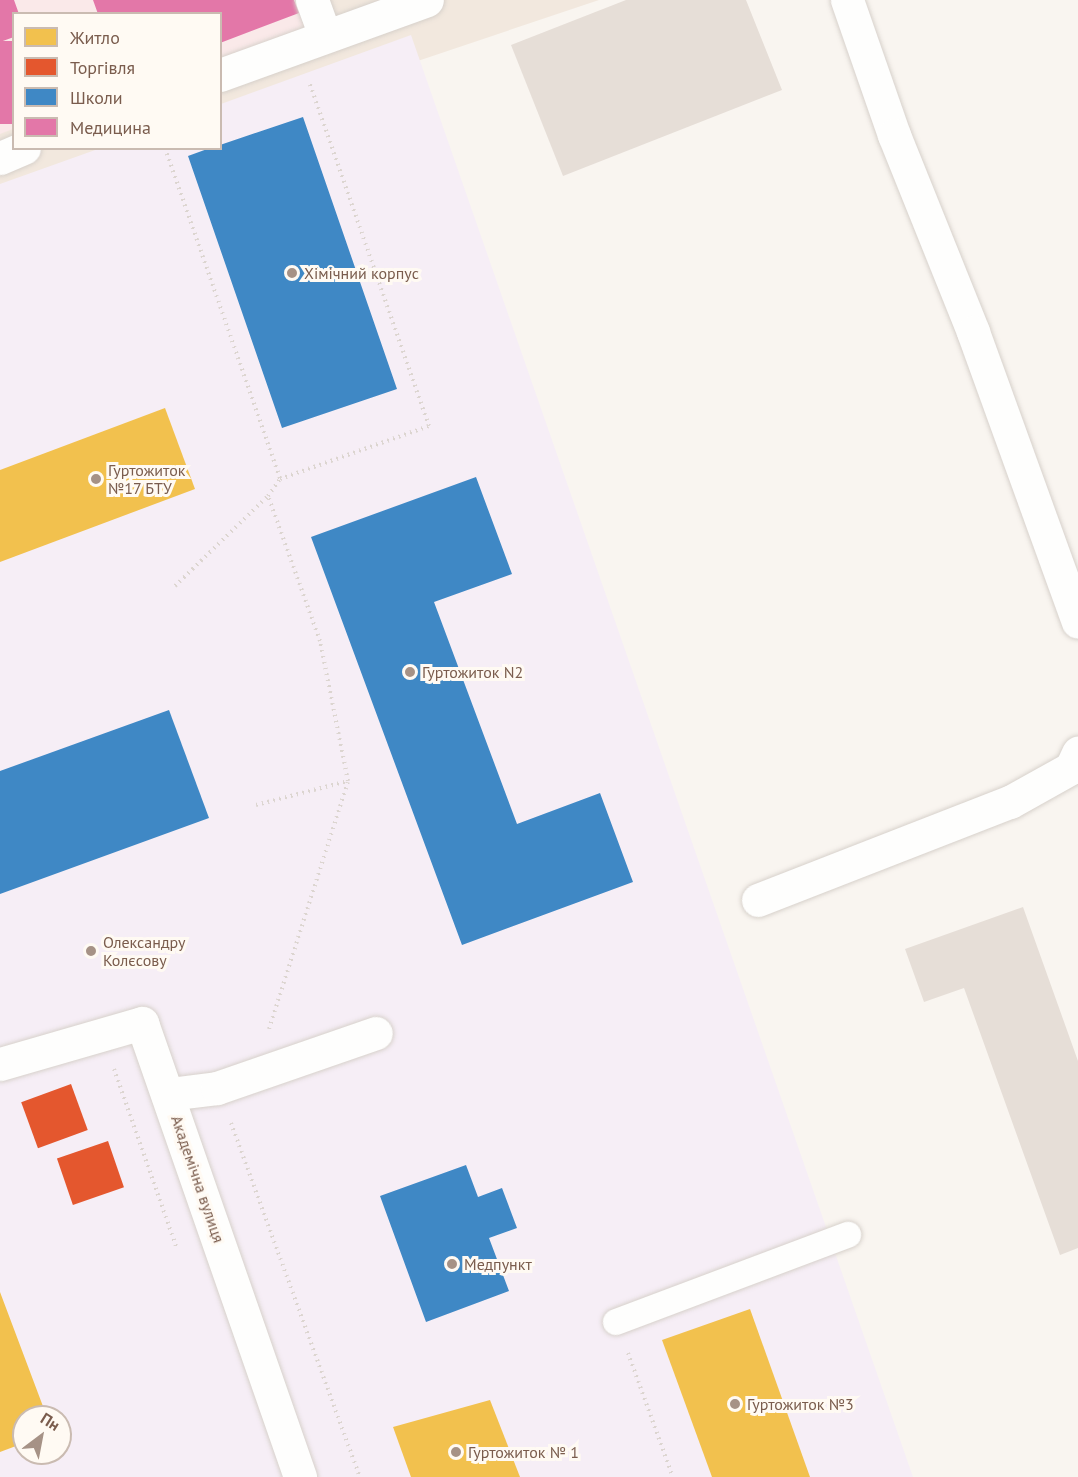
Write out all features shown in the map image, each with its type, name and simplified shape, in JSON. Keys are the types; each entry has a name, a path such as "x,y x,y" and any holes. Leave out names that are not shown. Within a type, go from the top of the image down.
{"street":[{"path":"311,41 312,0"},
{"path":"222,74 428,0"},
{"path":"847,0 894,135 974,332 1078,622"},
{"path":"0,158 19,150"},
{"path":"758,900 1010,802 1071,768 1078,753"},
{"name":"Академічна вулиця","path":"0,1064 142,1023 300,1477"},
{"path":"168,1094 217,1088 376,1033"}],"lane":[{"path":"616,1322 849,1235"}],"path":[{"path":"175,586 268,496 280,479 429,426 311,41"},
{"path":"166,150 280,479"},
{"path":"255,1075 348,781 320,641 268,496"},
{"path":"256,805 348,781"},
{"path":"217,1088 360,1477"},
{"path":"616,1322 673,1477"}],"shaded area":[{"path":"0,0 599,0 222,127 222,12 12,12 12,150 155,150 0,202"},
{"path":"0,0 299,0 309,29 222,59 222,12 12,12 12,129 0,134"},
{"path":"411,35 913,1477 0,1477 0,184 95,150 222,150 222,104"}],"building: Житло":[{"name":"Гуртожиток №17 БТУ","path":"165,408 195,489 0,562 0,470"},
{"path":"0,1292 42,1405 12,1405 12,1448 0,1452"},
{"name":"Гуртожиток №3","path":"750,1309 810,1477 712,1477 662,1340"},
{"name":"Гуртожиток № 1","path":"490,1400 520,1477 411,1477 393,1427"}],"building: Торгівля":[{"path":"71,1084 88,1130 38,1148 21,1102"},
{"path":"108,1141 124,1187 73,1205 57,1159"}],"building: Школи":[{"name":"Хімічний корпус","path":"303,117 397,389 282,428 188,156 204,150 222,150 222,144"},
{"name":"Гуртожиток N2","path":"476,477 512,574 434,602 517,824 600,793 633,882 462,945 311,537"},
{"path":"169,710 209,818 0,894 0,771"},
{"name":"Медпункт","path":"466,1165 478,1197 502,1188 517,1228 489,1238 509,1291 426,1322 380,1196"}],"building: Медицина":[{"path":"0,0 14,0 18,12 12,12 12,38 0,42"},
{"path":"93,0 294,0 299,13 222,42 222,12 97,12"},
{"path":"0,41 12,41 12,124 0,124"}],"building: Інше":[{"path":"626,0 746,0 782,90 563,176 511,45"},
{"path":"1023,907 1078,1061 1078,1248 1060,1255 964,988 924,1002 905,949"}],"place":[{"name":"Хімічний корпус","path":"292,273"},
{"name":"Гуртожиток №17 БТУ","path":"96,479"},
{"name":"Гуртожиток N2","path":"410,672"},
{"name":"Олександру Колєсову","path":"91,951"},
{"name":"Медпункт","path":"452,1264"},
{"name":"Гуртожиток №3","path":"735,1404"},
{"name":"Гуртожиток № 1","path":"456,1452"}]}
